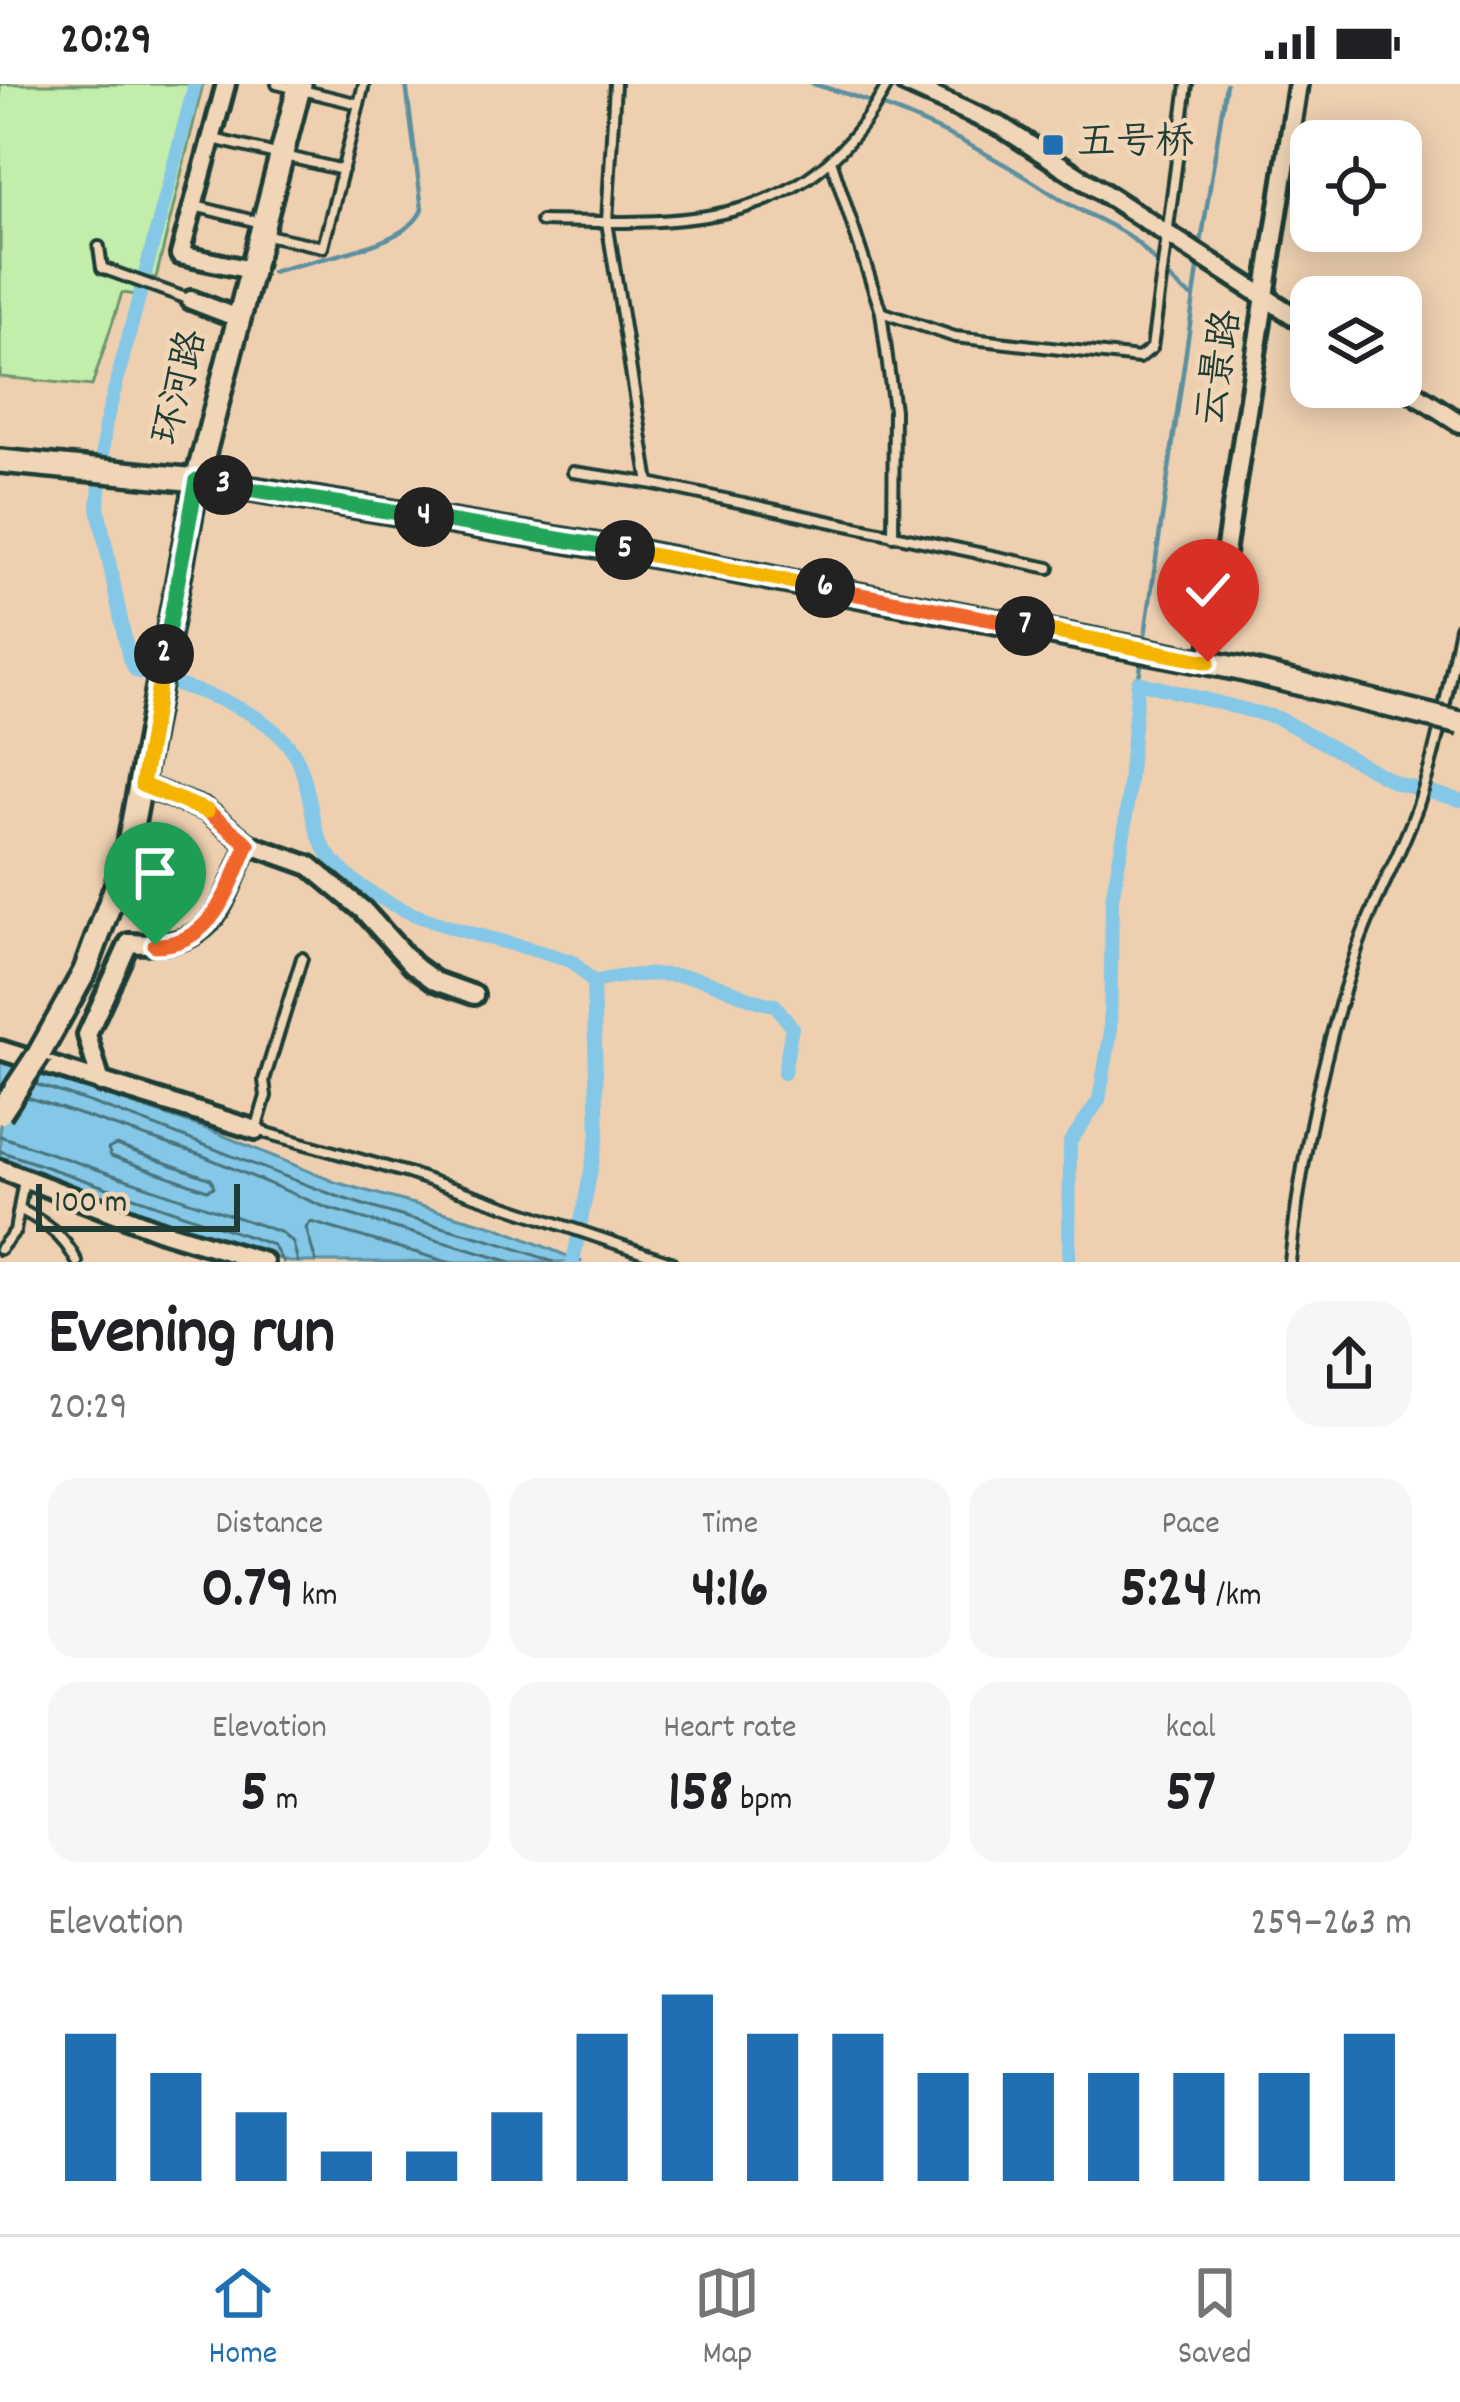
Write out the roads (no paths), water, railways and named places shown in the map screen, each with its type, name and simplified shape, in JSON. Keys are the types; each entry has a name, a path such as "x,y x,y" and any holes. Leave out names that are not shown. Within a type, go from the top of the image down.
{"main road":[{"name":"环河路","path":"0,1113 39,1054 102,934 126,860 197,480 281,155 292,86"},
{"path":"0,461 197,480 641,553 1208,662 1460,723"}],"street":[{"path":"226,84 180,255 251,270"},
{"path":"906,84 1002,128 1290,314"},
{"name":"云景路","path":"1208,662 1298,84"},
{"path":"191,300 238,318"},
{"path":"1422,399 1460,423"},
{"path":"142,785 206,810 248,844 310,866 363,910 413,964 435,981 474,995"},
{"path":"101,1083 87,1035 129,943 179,945 200,932 223,904 248,844"},
{"path":"0,1049 256,1130"},
{"path":"0,1169 161,1231 265,1262"}],"lane":[{"path":"193,206 323,247 364,84"},
{"path":"615,84 607,222 649,483"},
{"path":"542,221 689,222 739,212 785,194 832,163 888,84"},
{"path":"881,312 955,338 1139,358 1152,348 1187,84"},
{"path":"292,86 359,104"},
{"path":"212,139 343,170"},
{"path":"832,163 881,312 894,410 893,536"},
{"path":"99,247 102,268 191,300"},
{"path":"573,472 649,483 1049,568"},
{"path":"1290,1262 1298,1179 1333,1035 1381,882 1416,812 1460,627"},
{"path":"302,958 264,1080 266,1096 256,1130 574,1227 671,1262"},
{"path":"0,1249 21,1210 24,1179"},
{"path":"21,1210 68,1243 76,1262"}],"water":[{"path":"0,1060 210,1130 335,1182 496,1227 582,1262 289,1262 112,1205 0,1162"}],"waterway":[{"path":"195,84 105,426 98,508 129,659 136,671 232,705 276,732 302,771 324,848 354,881 411,913 573,962 593,982 598,1134 573,1262"},
{"path":"272,272 357,250 413,222 422,209 406,84"},
{"path":"813,84 908,116 997,160 1127,235 1193,297"},
{"path":"1200,250 1226,84"},
{"path":"1144,642 1199,262"},
{"path":"1138,682 1142,660"},
{"path":"1069,1262 1070,1142 1099,1100 1110,1037 1112,899 1125,828 1138,682 1278,718 1396,783 1460,800"},
{"path":"593,982 644,975 684,976 775,1005 792,1027 784,1073"}],"place":[{"name":"五号桥","path":"1053,145"}]}
